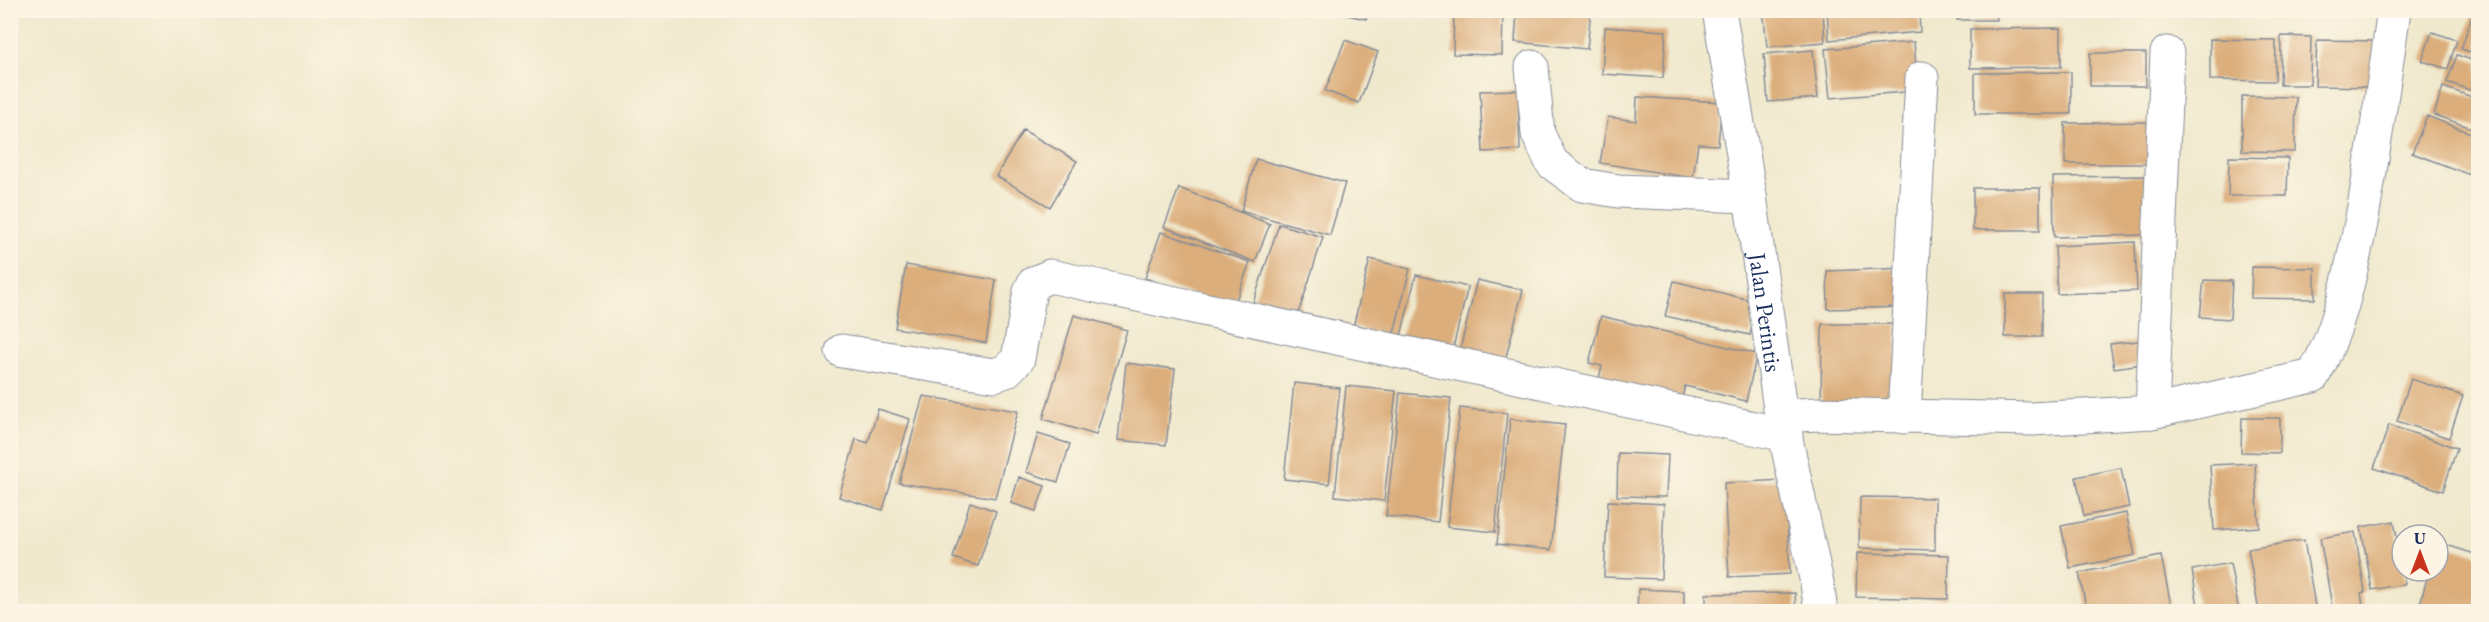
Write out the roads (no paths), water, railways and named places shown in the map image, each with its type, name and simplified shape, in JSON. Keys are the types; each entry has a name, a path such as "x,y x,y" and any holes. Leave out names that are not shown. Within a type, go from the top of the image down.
{"street":[{"name":"Jalan Perintis","path":"1719,10 1750,196 1783,425 1817,583 1821,612"},
{"path":"842,351 994,375 1006,371 1018,359 1030,291 1034,283 1050,276 1783,425 1817,414 2032,419 2152,412 2313,376 2324,357 2334,330 2352,266 2373,160 2394,10"},
{"path":"2152,412 2167,54"},
{"path":"1532,67 1538,134 1551,163 1582,185 1618,191 1750,196"},
{"path":"1904,417 1922,78"}]}
